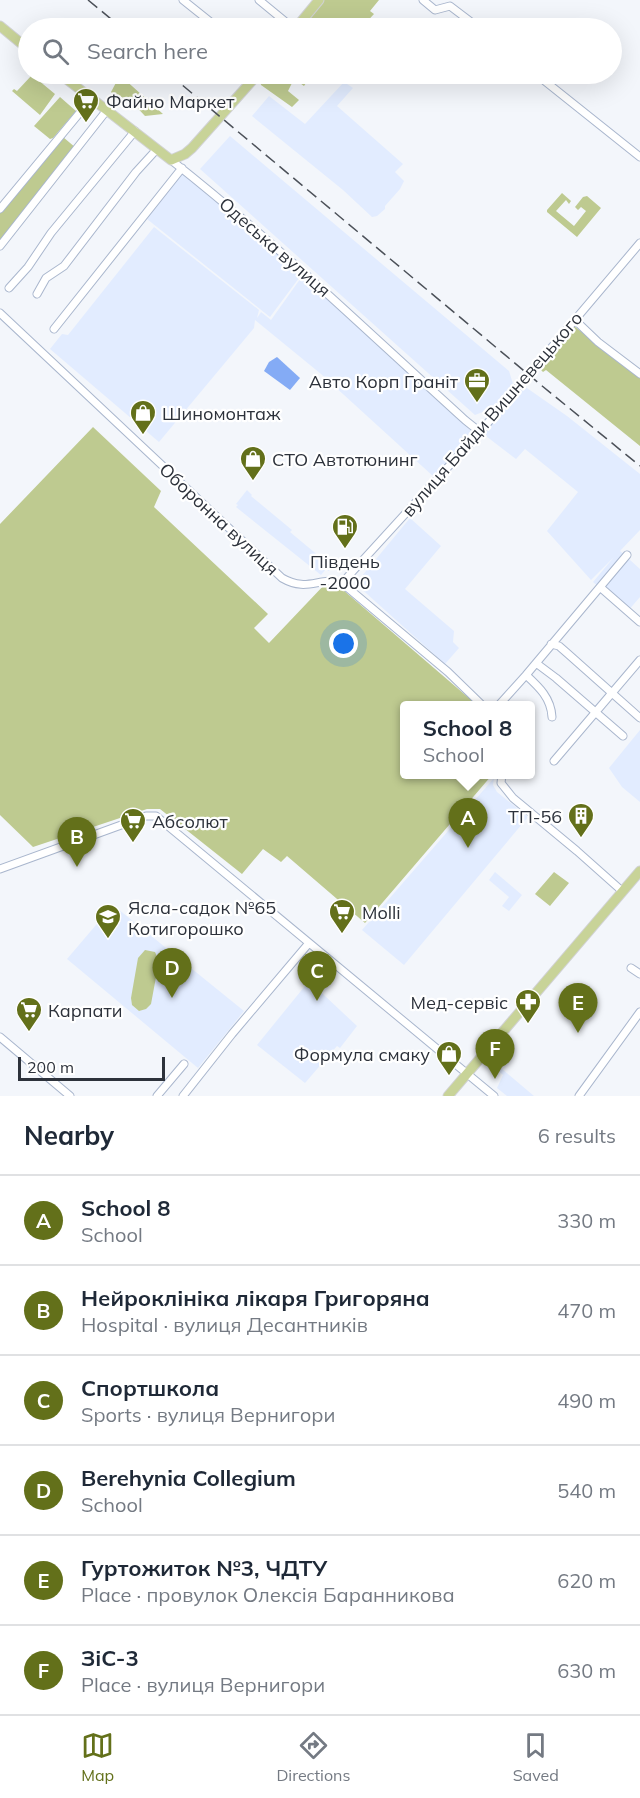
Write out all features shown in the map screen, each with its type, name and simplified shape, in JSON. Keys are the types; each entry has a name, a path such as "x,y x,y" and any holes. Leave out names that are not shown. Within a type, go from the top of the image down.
{"main road":[{"path":"303,18 319,0"},
{"path":"0,26 18,41"},
{"name":"Одеська вулиця","path":"73,84 171,160"},
{"path":"171,160 190,150 249,84"},
{"path":"448,1096 640,871"}],"street":[{"path":"183,0 206,18"},
{"path":"259,0 282,18"},
{"path":"423,0 435,10 450,6 466,18"},
{"path":"549,84 640,157"},
{"path":"0,209 92,98"},
{"path":"0,246 107,110"},
{"path":"9,288 28,267 51,233 135,132"},
{"path":"37,294 46,278 64,266 136,172 157,149"},
{"name":"Одеська вулиця","path":"171,160 210,190 314,281 480,432"},
{"path":"54,329 182,168"},
{"name":"вулиця Байди Вишневецького","path":"342,584 480,432 640,243"},
{"name":"Оборонна вулиця","path":"0,313 282,578 303,585 315,585 326,580 342,584"},
{"path":"575,320 598,342 640,374"},
{"path":"502,701 627,555"},
{"path":"342,584 479,701"},
{"path":"600,587 640,622"},
{"path":"551,644 559,646 640,718"},
{"path":"555,761 640,660"},
{"path":"536,663 623,736"},
{"path":"526,675 545,695 551,706 552,717"},
{"path":"501,779 501,783 513,798 622,891"},
{"path":"0,869 127,823 149,816 160,818 494,1096"},
{"path":"632,880 640,887"},
{"path":"183,1096 309,943"},
{"path":"631,968 640,974"},
{"path":"579,1096 640,1012"},
{"path":"0,1037 70,1096"},
{"path":"157,1096 184,1064"}],"shaded area":[{"path":"342,84 353,88 337,106 403,164 395,172 404,181 400,189 377,216 372,217 343,190 252,116 269,96 305,124"},
{"path":"230,136 509,371 513,384 493,408 475,415 200,169"},
{"path":"180,174 187,176 302,274 270,317 147,219"},
{"path":"154,227 259,310 257,318 261,312 271,320 303,275 471,431 470,435 434,477 321,374 255,320 254,328 159,442 50,349 62,334 68,335"},
{"path":"524,386 567,416 640,474 640,530 620,551 640,569 640,597 627,612 593,582 614,557 591,580 547,531 578,492 525,449 516,459 482,433"},
{"path":"247,490 251,496 292,530 290,532 332,567 329,571 326,569 321,575 236,507"},
{"path":"410,518 441,546 405,589 454,631 453,642 459,648 445,664 357,585 357,582"},
{"path":"640,730 640,802 622,787 609,768"},
{"path":"493,779 493,785 497,792 528,817 404,965 362,930"},
{"path":"495,872 522,895 509,911 502,906 509,897 489,880"},
{"path":"113,905 244,1011 198,1068 67,959"},
{"path":"309,981 357,1026 340,1048 337,1046 305,1083 257,1045"},
{"path":"495,1063 534,1096 507,1096 497,1088 503,1075 496,1069 494,1072 490,1069"}],"green space":[{"path":"324,0 379,0 370,11 374,14 370,18 309,18"},
{"path":"24,84 43,84 55,94 40,115 12,91 14,89 17,91"},
{"path":"115,84 130,84 163,114 145,116 129,99 113,95 111,92"},
{"path":"292,84 288,91 299,100 292,107 261,85"},
{"path":"60,97 76,111 50,139 34,126"},
{"path":"63,137 76,148 0,244 0,212"},
{"path":"562,193 571,201 569,204 566,200 556,211 574,226 586,211 581,207 578,210 575,207 583,197 587,196 601,208 577,237 547,212"},
{"path":"574,326 640,376 640,446 546,370 543,372 539,368"},
{"path":"93,427 161,491 154,507 268,614 254,628 269,643 326,583 335,583 472,701 400,701 400,779 489,779 365,923 287,856 281,862 263,849 242,874 160,809 147,809 33,847 0,815 0,524"},
{"path":"554,872 569,883 550,906 535,894"},
{"path":"145,950 155,952 159,961 151,1004 139,1011 132,1005 131,998 138,958"}],"water":[{"path":"277,357 300,378 290,390 264,371 269,362"}],"railway":[{"path":"88,0 110,18"},
{"path":"181,84 640,466"}],"place":[{"name":"Файно Маркет","path":"86,124"},
{"name":"Авто Корп Граніт","path":"477,404"},
{"name":"Шиномонтаж","path":"143,436"},
{"name":"СТО Автотюнинг","path":"253,482"},
{"name":"Південь -2000","path":"345,550"},
{"name":"ТП-56","path":"581,839"},
{"name":"Абсолют","path":"133,844"},
{"name":"School 8","path":"468,848"},
{"name":"Нейроклініка лікаря Григоряна","path":"77,867"},
{"name":"Molli","path":"342,935"},
{"name":"Ясла-садок №65 Котигорошко","path":"108,940"},
{"name":"Berehynia Collegium","path":"172,998"},
{"name":"Спортшкола","path":"317,1001"},
{"name":"Мед-сервіс","path":"528,1025"},
{"name":"Карпати","path":"29,1033"},
{"name":"Гуртожиток №3, ЧДТУ","path":"578,1033"},
{"name":"Формула смаку","path":"449,1077"},
{"name":"ЗіС-3","path":"495,1079"}]}
